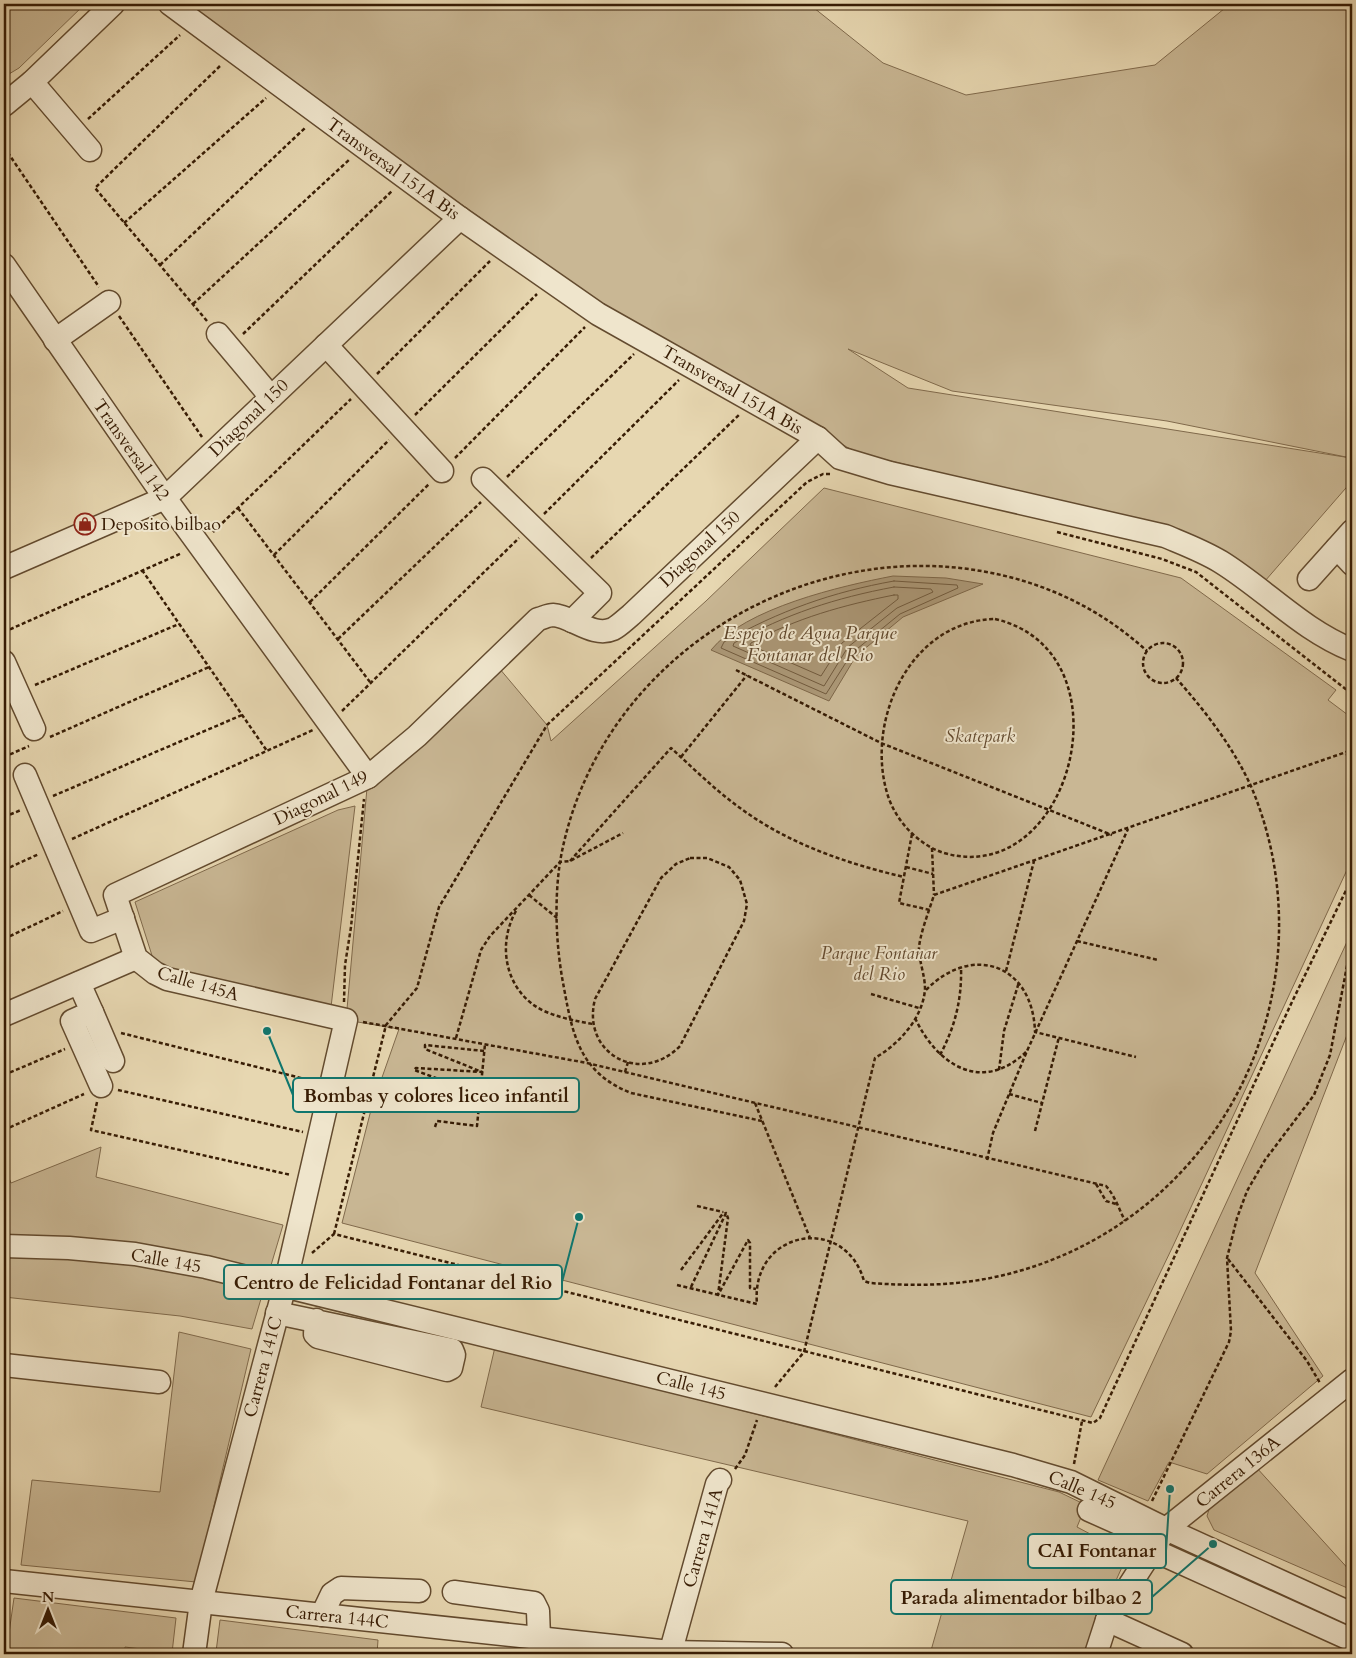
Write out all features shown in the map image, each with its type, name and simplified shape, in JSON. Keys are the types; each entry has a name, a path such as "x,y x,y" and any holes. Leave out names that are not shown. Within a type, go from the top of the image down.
{"street":[{"path":"4,105 32,82 113,4"},
{"name":"Transversal 151A Bis","path":"170,4 460,218 598,314 818,438 840,458 890,473 1165,536 1196,548 1221,562 1319,634 1352,650"},
{"path":"32,82 90,150"},
{"name":"Diagonal 150","path":"4,568 165,498 460,218"},
{"name":"Transversal 142","path":"4,265 165,498 368,777"},
{"path":"55,340 109,302"},
{"path":"223,340 271,397"},
{"path":"326,345 442,471"},
{"name":"Diagonal 150","path":"572,621 591,629 606,631 614,629 632,615 818,438"},
{"path":"483,479 600,592 572,621"},
{"path":"1309,579 1344,556 1352,531"},
{"name":"Diagonal 149","path":"123,918 115,895 368,777 416,736 538,620 551,615 572,621"},
{"path":"4,662 38,737"},
{"path":"25,775 91,931 123,918 136,958"},
{"name":"Calle 145A","path":"4,1015 136,958 155,973 168,979 346,1020"},
{"path":"78,983 113,1061"},
{"path":"95,1020 72,1021 101,1086"},
{"name":"Carrera 141C","path":"194,1654 201,1602 286,1279 346,1020"},
{"name":"Calle 145","path":"4,1246 69,1248 135,1254 286,1279 762,1403 1013,1465 1071,1482 1144,1518 1159,1540 1352,1640"},
{"path":"277,1313 316,1320 452,1350 454,1355 451,1368 447,1370 318,1337 315,1334 316,1320"},
{"path":"4,1365 159,1382"},
{"name":"Carrera 136A","path":"1096,1654 1107,1620 1159,1540 1328,1399 1351,1385"},
{"name":"Carrera 141A","path":"670,1653 717,1484 720,1480"},
{"path":"1089,1510 1159,1540"},
{"name":"Calle 145","path":"1159,1540 1352,1614"},
{"name":"Carrera 144C","path":"4,1581 670,1653 782,1654"},
{"path":"322,1615 332,1594 341,1588 419,1591"},
{"path":"454,1592 534,1603 538,1611 539,1638"},
{"path":"1107,1620 1182,1654"}],"path":[{"path":"74,132 194,22"},
{"path":"234,51 96,188 223,340 406,178"},
{"path":"124,223 280,85"},
{"path":"160,265 319,114"},
{"path":"192,304 364,146"},
{"path":"4,870 329,723 692,367"},
{"path":"577,571 754,402"},
{"path":"286,1279 334,1234 386,1025 417,988 439,907 547,725 807,482 823,474 832,474"},
{"path":"238,508 371,683"},
{"path":"1049,530 1162,559 1196,572 1352,694"},
{"path":"4,632 199,545"},
{"path":"762,1121 631,1093 608,1082 587,1063 570,1020 562,981 558,919 560,862 569,827 591,771 605,746 637,700 674,661 722,623 778,593 838,574 892,567 944,566 996,574 1042,586 1084,604 1121,628 1147,651"},
{"path":"142,570 267,751"},
{"path":"978,620 995,620 1011,623 1036,638 1053,659 1067,687 1073,706 1075,733 1073,754 1068,772 1050,810 1024,837 997,851 970,857 955,856 932,848 912,834 891,805 884,786 881,743 885,718 894,691 908,667 928,646 955,628 978,620"},
{"path":"17,692 178,624"},
{"path":"1165,643 1177,648 1183,660 1181,673 1176,678 1164,683 1152,680 1144,670 1143,663 1147,651 1152,646 1165,643"},
{"path":"4,756 38,737 209,667"},
{"path":"736,670 881,743 1112,835"},
{"path":"681,757 747,675"},
{"path":"677,1285 758,1304 756,1289 760,1272 770,1256 784,1245 801,1239 819,1238 831,1242 851,1255 861,1270 864,1281 899,1285 932,1285 995,1277 1027,1268 1083,1246 1125,1221 1178,1178 1219,1128 1239,1093 1264,1033 1277,968 1280,929 1278,892 1272,853 1250,786 1219,730 1176,678"},
{"path":"4,817 242,716"},
{"path":"570,861 671,748 738,807 784,835 835,858 904,877"},
{"path":"934,895 1346,754 1352,750"},
{"path":"1346,754 1352,758"},
{"path":"368,777 361,817 351,927 345,965 343,998 346,1020 386,1025 587,1063 987,1160 1106,1186 1114,1196 1125,1221"},
{"path":"987,1160 993,1133 1035,1032 1129,827"},
{"path":"456,1038 481,950 490,936 560,862 570,861 623,834"},
{"path":"912,834 899,903 930,910"},
{"path":"925,991 919,950 934,895 932,848"},
{"path":"699,857 716,860 729,867 744,888 747,904 746,913 684,1039 674,1052 647,1064 628,1062 617,1058 605,1048 596,1036 593,1024 595,999 666,872 683,860 699,857"},
{"path":"1006,971 1034,861"},
{"path":"906,867 933,874"},
{"path":"334,1234 1094,1423 1100,1418 1291,1004 1352,878"},
{"path":"529,895 558,919"},
{"path":"4,939 79,903"},
{"path":"518,907 506,935 507,966 512,980 521,993 543,1010 570,1020 593,1024"},
{"path":"1077,942 1158,960"},
{"path":"1144,1518 1228,1342 1230,1330 1227,1258 1237,1218 1247,1191 1265,1160 1314,1095 1330,1055 1347,966 1352,951"},
{"path":"762,1403 804,1352 875,1058 898,1042 915,1018 925,991 936,979 961,967 986,966 1006,971 1019,982 1032,1004 1035,1032"},
{"path":"940,1055 951,1032 959,1007 961,967"},
{"path":"999,1070 1004,1031 1019,982"},
{"path":"871,994 919,1008"},
{"path":"915,1018 926,1039 940,1055 961,1069 983,1072 999,1070 1017,1060 1027,1051"},
{"path":"95,1020 331,1085"},
{"path":"1035,1032 1136,1057"},
{"path":"1035,1131 1059,1037"},
{"path":"4,1075 81,1043"},
{"path":"435,1127 437,1121 477,1126 485,1044"},
{"path":"482,1072 423,1048 427,1045 484,1051"},
{"path":"625,1072 628,1062"},
{"path":"480,1094 414,1070 416,1068 482,1072"},
{"path":"4,1130 101,1086 320,1135"},
{"path":"101,1086 91,1130 309,1179"},
{"path":"1009,1094 1042,1103"},
{"path":"755,1103 810,1239"},
{"path":"1096,1184 1106,1201 1116,1204"},
{"path":"697,1206 725,1213 728,1218 718,1294"},
{"path":"681,1270 725,1213"},
{"path":"691,1288 725,1213"},
{"path":"718,1294 748,1240 750,1243 750,1288 756,1289"},
{"path":"1227,1258 1307,1361 1328,1399"},
{"name":"Carrera 141A","path":"720,1480 728,1477 745,1455 762,1403"},
{"path":"1071,1482 1082,1421"}],"green space":[{"path":"4,4 85,4 19,68 4,77"},
{"path":"177,4 809,4 883,63 966,95 1155,65 1230,4 1352,4 1352,481 1265,581 1168,527 857,453 597,300","holes":["848,349 952,391 1167,421 1351,458 908,388"]},
{"name":"Parque Fontanar del Rio","path":"824,488 1181,578 1336,690 1328,700 1352,718 1352,859 1173,1246 1091,1417 342,1223 372,1106 399,1029 346,1020 368,777 494,662 547,725 551,741 706,601"},
{"path":"355,806 331,1007 155,965 135,902 338,810"},
{"path":"1352,931 1352,1022 1255,1273 1323,1376 1207,1474 1169,1462 1148,1501 1098,1480"},
{"path":"101,1147 96,1177 283,1225 252,1329 180,1316 4,1297 4,1166 11,1183"},
{"path":"179,1332 251,1349 196,1582 21,1565 32,1480 160,1492"},
{"path":"495,1347 1059,1492 1086,1505 1077,1527 1128,1554 1097,1622 1086,1654 930,1654 968,1521 481,1407"},
{"path":"1256,1467 1352,1573 1352,1590 1214,1530 1207,1516 1210,1506"},
{"path":"14,1598 176,1618 172,1653 125,1647 124,1654 6,1654"},
{"path":"220,1620 378,1640 377,1654 234,1654 216,1652"}],"water":[{"name":"Espejo de Agua Parque Fontanar del Rio","path":"893,576 946,578 983,584 903,617 856,656 829,701 711,650 726,635 746,622 770,611 822,593"}],"place":[{"name":"Deposito bilbao","path":"85,524"},
{"name":"Bombas y colores liceo infantil","path":"267,1031"},
{"name":"Centro de Felicidad Fontanar del Rio","path":"579,1217"},
{"name":"CAI Fontanar","path":"1170,1489"},
{"name":"Parada alimentador bilbao 2","path":"1213,1544"}],"park label":[{"name":"Skatepark","path":"980,736"}]}
